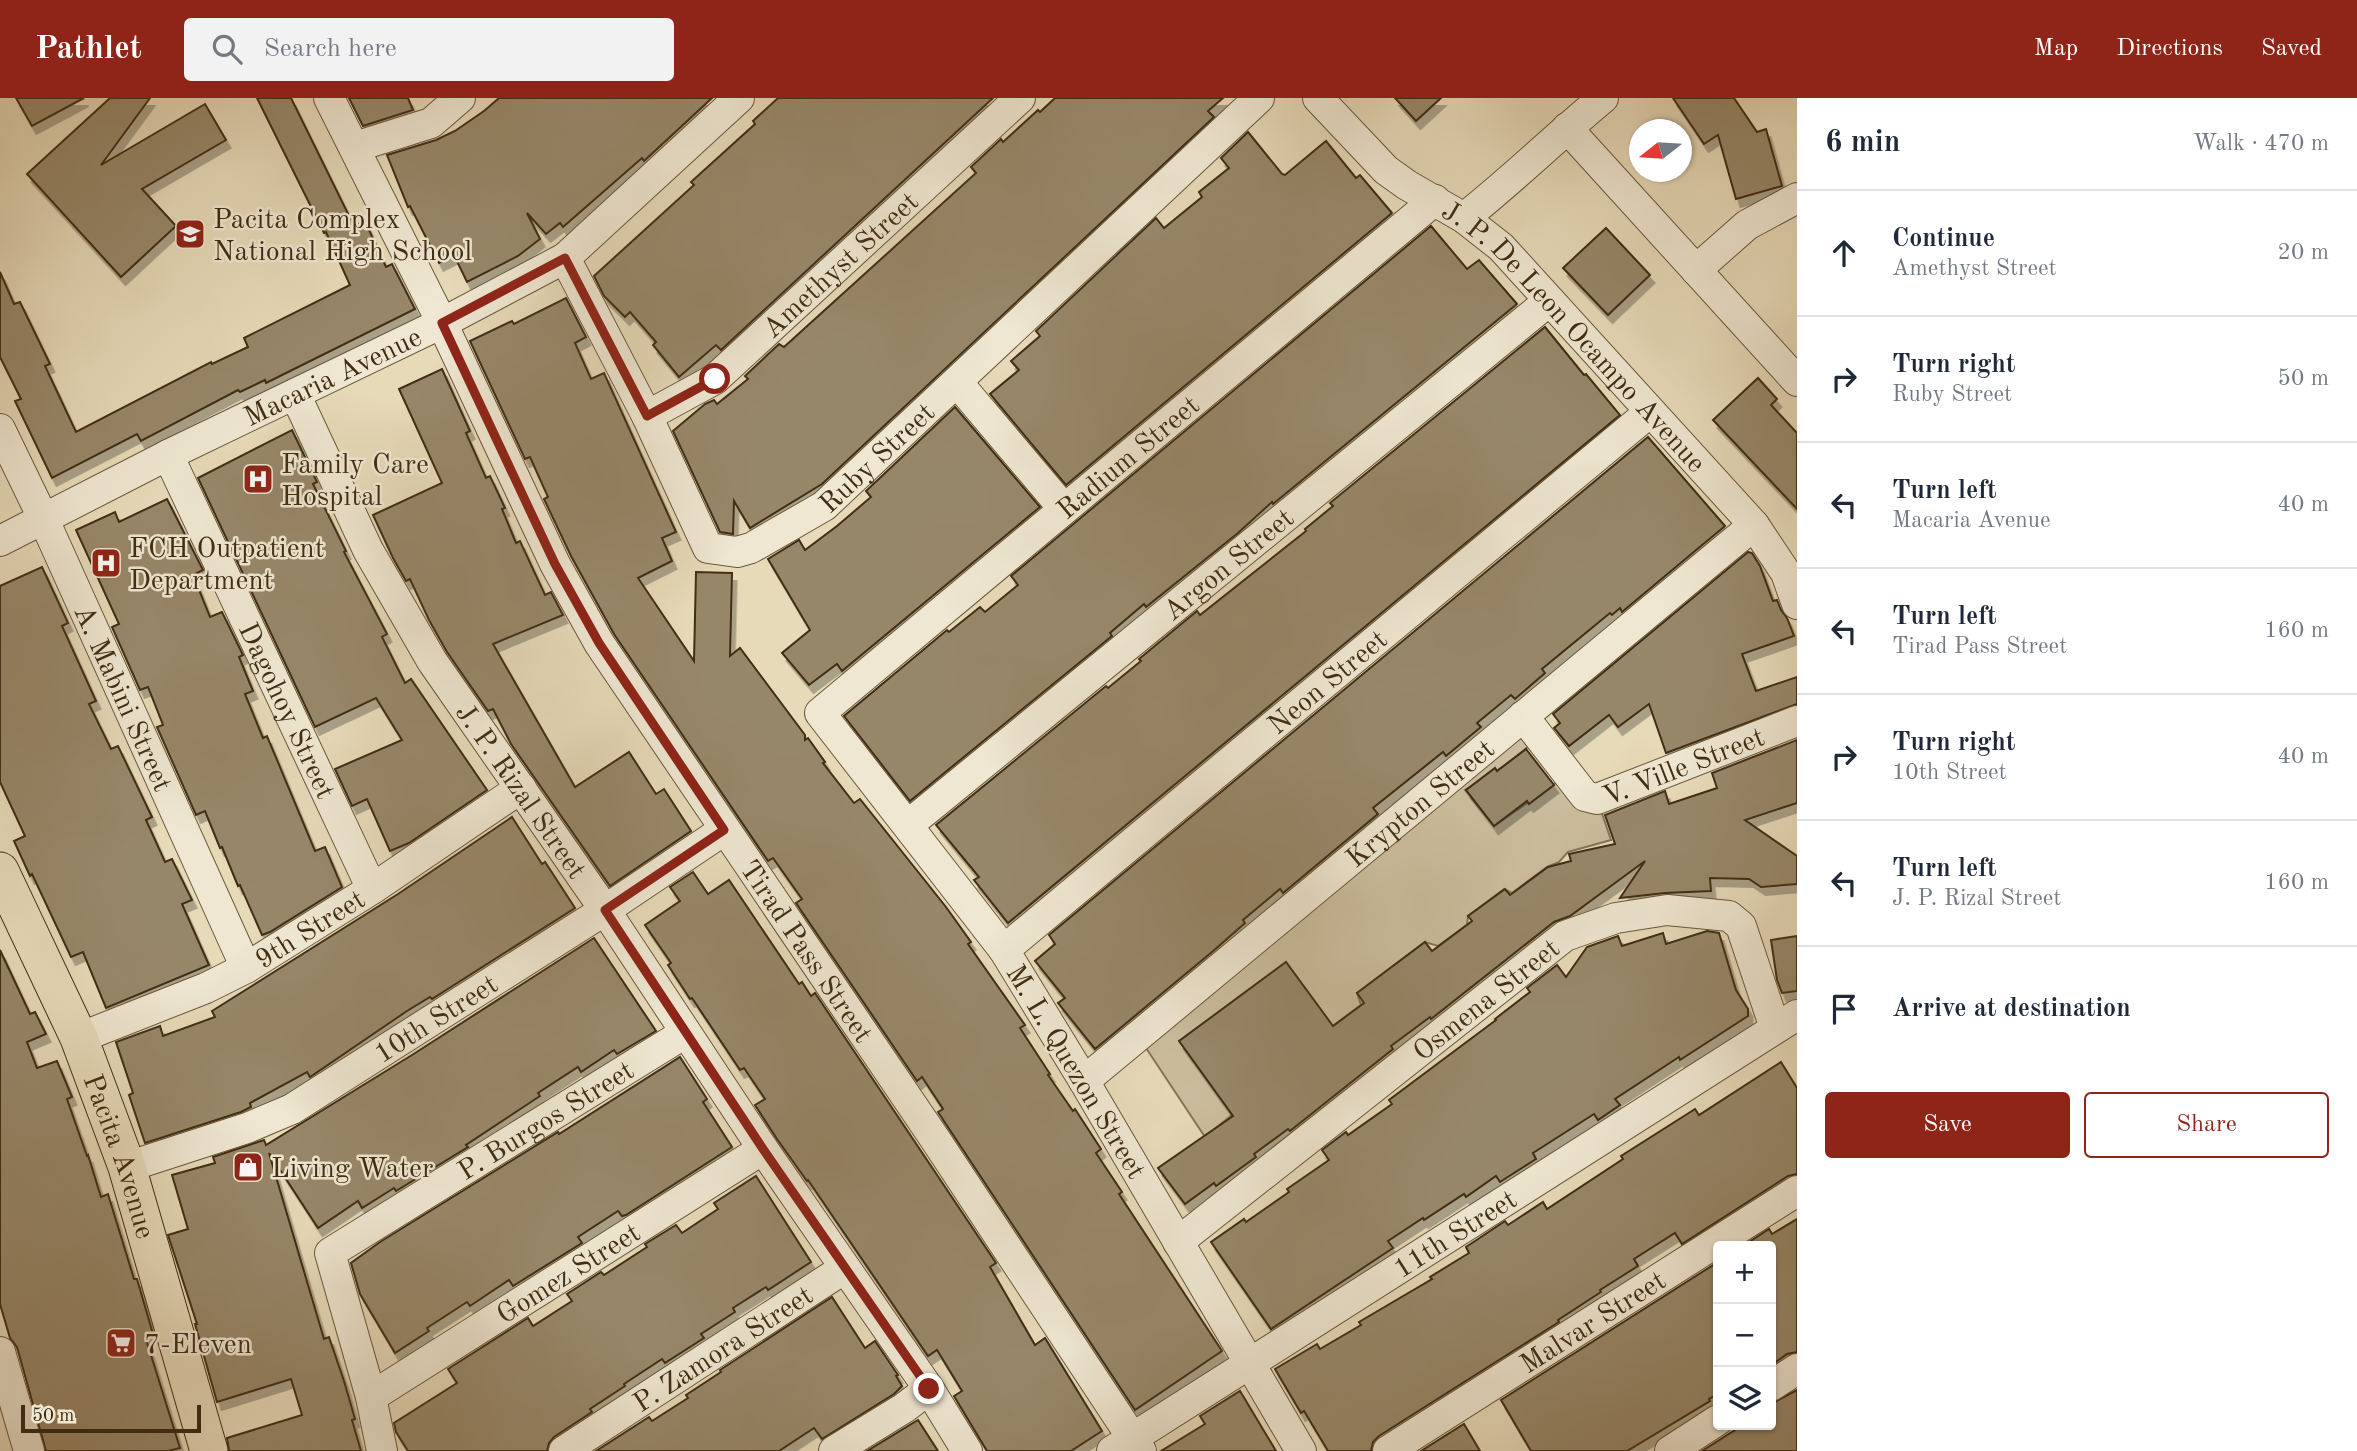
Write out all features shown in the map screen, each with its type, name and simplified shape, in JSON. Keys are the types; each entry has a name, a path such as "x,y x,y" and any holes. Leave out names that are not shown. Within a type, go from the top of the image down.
{"main road":[{"name":"Pacita Avenue","path":"0,871 79,1038 127,1167 209,1451"}],"street":[{"name":"Tirad Pass Street","path":"329,98 442,323 555,564 599,643 935,1139 1129,1447"},
{"path":"355,147 432,123 460,98"},
{"name":"Macaria Avenue","path":"0,541 168,455 442,323 565,258 738,98"},
{"name":"Amethyst Street","path":"647,416 715,379 1020,98"},
{"name":"Ruby Street","path":"565,258 647,416 708,548 737,552 751,548 824,506 1259,98"},
{"name":"J. P. De Leon Ocampo Avenue","path":"1318,98 1387,170 1407,185 1464,218 1501,247 1754,525 1786,573 1797,604"},
{"path":"1464,218 1505,186 1603,98"},
{"path":"1567,128 1797,380"},
{"path":"1696,270 1747,225 1797,198"},
{"name":"Radium Street","path":"820,713 1435,200"},
{"name":"Argon Street","path":"908,825 1549,301"},
{"path":"957,382 1064,509"},
{"name":"J. P. Rizal Street","path":"295,394 368,550 432,661 605,910 763,1149 929,1389 967,1451"},
{"name":"Neon Street","path":"1004,950 1650,412"},
{"name":"A. Mabini Street","path":"0,429 44,520 246,968"},
{"name":"Dagohoy Street","path":"168,455 372,889"},
{"name":"Krypton Street","path":"1084,1081 1754,525"},
{"name":"M. L. Quezon Street","path":"820,713 1004,950 1301,1451"},
{"name":"V. Ville Street","path":"1523,716 1585,796 1597,799 1797,720"},
{"name":"9th Street","path":"79,1038 205,988 246,968 372,889 520,788"},
{"name":"10th Street","path":"127,1167 247,1128 292,1109 605,910 724,830"},
{"name":"Osmena Street","path":"1178,1242 1565,936 1616,918 1667,910 1729,916 1741,926 1786,1022"},
{"name":"11th Street","path":"1129,1447 1249,1364 1786,1022"},
{"name":"P. Burgos Street","path":"382,1451 371,1397 330,1253 685,1033"},
{"name":"Gomez Street","path":"371,1397 763,1149"},
{"name":"Malvar Street","path":"1388,1451 1797,1191"},
{"name":"P. Zamora Street","path":"564,1451 845,1268"},
{"path":"0,1352 18,1445"},
{"path":"1776,1383 1797,1369"},
{"path":"834,1451 904,1408 929,1389"},
{"path":"1670,1451 1713,1423"}],"shaded area":[{"path":"1523,716 1538,739 1504,766 1465,790 1494,826 1560,780 1597,799 1611,840 1568,852 1559,862 1547,867 1512,893 1504,889 1468,916 1467,925 1438,946 1425,942 1357,993 1361,1005 1330,1028 1323,1040 1205,1137 1144,1045"}],"building":[{"path":"16,98 84,98 32,126"},
{"path":"110,98 150,98 101,165 205,104 226,140 142,189 176,226 121,277 27,174"},
{"path":"257,98 291,98 354,226 365,221 386,267 392,264 415,309 266,383 265,380 240,392 238,390 141,441 137,434 52,478 15,401 21,399 0,357 0,272 14,304 20,302 50,364 45,366 76,432 211,362 212,364 248,347 244,338 350,285 326,232 324,233"},
{"path":"349,98 408,98 413,110 363,126"},
{"path":"499,98 712,98 644,161 642,158 563,227 560,223 546,234 527,213 540,239 518,256 467,282 454,255 439,263 410,206 408,207 387,155 436,140 455,131"},
{"path":"778,98 993,98 721,350 716,345 679,377 653,345 656,342 630,312 625,317 604,296 594,276 694,185 691,182 755,124 753,121"},
{"path":"1055,98 1223,98 1208,111 1214,117 822,484 750,528 734,501 733,534 720,532 673,431 705,404 714,400 717,404 748,379 745,376 779,344 784,347 976,173 971,167 1001,139 1003,142"},
{"path":"1395,98 1441,98 1416,121"},
{"path":"1673,98 1734,98 1757,132 1766,129 1782,186 1736,199 1718,135 1704,144 1692,126 1692,119 1687,119"},
{"path":"1248,132 1285,175 1326,141 1356,178 1360,175 1392,213 1066,485 990,394 1019,370 1011,361 1040,336 1036,331 1156,218 1164,228 1202,197 1199,192 1229,168 1221,158"},
{"path":"1431,226 1467,269 1479,260 1517,304 1146,607 1144,604 1110,633 1112,636 910,801 844,716 947,630 949,632 980,607 985,612 1018,585 1011,576"},
{"path":"1606,228 1650,275 1608,315 1563,268"},
{"path":"566,298 586,337 575,343 591,379 604,373 676,532 662,538 672,561 638,578 694,661 696,572 732,573 730,656 740,648 805,735 805,740 808,738 825,762 823,763 854,803 860,799 971,942 968,944 1025,1025 1020,1028 1050,1074 1048,1075 1073,1111 1075,1109 1101,1149 1096,1153 1122,1192 1119,1194 1222,1351 1135,1410 938,1112 943,1109 922,1077 917,1081 796,903 802,899 773,858 768,861 614,634 571,556 544,499 548,497 530,457 525,459 470,341 512,321 514,324"},
{"path":"1545,327 1620,415 1008,923 974,880 979,877 936,825 1106,686 1108,688 1141,661 1139,659 1197,611 1200,615 1306,531 1305,529 1333,506 1330,503"},
{"path":"442,369 470,431 466,433 486,478 490,476 505,508 502,509 516,543 520,541 545,595 551,592 563,615 493,644 575,787 629,752 656,794 664,789 691,831 610,886 511,744 493,709 488,711 447,652 410,579 406,581 393,558 373,515 442,483 399,389"},
{"path":"1758,378 1777,399 1771,405 1797,433 1797,509 1713,420"},
{"path":"955,407 1040,507 842,671 837,664 809,685 782,653 810,630 768,559 799,540 805,550 837,526 871,497 866,491"},
{"path":"292,430 317,482 313,484 346,551 344,552 387,634 382,637 405,683 411,679 487,790 409,843 390,851 367,799 352,806 335,769 402,740 376,698 315,727 198,478"},
{"path":"1648,437 1725,526 1622,612 1620,608 1612,615 1610,613 1542,669 1545,673 1515,699 1511,695 1477,723 1481,727 1446,756 1443,752 1373,808 1378,814 1283,893 1280,889 1243,920 1245,923 1212,952 1095,1049 1058,1003 1065,998 1035,961 1055,944 1049,935"},
{"path":"167,499 203,570 193,575 210,617 222,612 243,655 239,657 253,691 245,694 263,738 267,736 315,851 325,847 342,887 262,935 205,811 196,815 157,727 163,725 148,687 140,690 112,627 119,624 76,530 115,512 119,522"},
{"path":"1748,552 1752,553 1760,566 1773,601 1777,600 1794,636 1742,654 1756,691 1797,677 1797,704 1666,753 1649,704 1618,727 1609,715 1569,746 1554,728 1560,723 1553,714"},
{"path":"42,567 68,623 62,626 96,701 89,704 111,749 118,746 152,817 146,820 165,862 172,859 192,900 182,904 209,965 106,1008 83,952 71,957 32,874 30,876 14,841 25,836 0,782 0,586"},
{"path":"1797,740 1797,803 1745,820 1797,856 1797,884 1761,887 1749,879 1710,878 1711,891 1620,898 1645,861 1570,916 1554,922 1431,1019 1430,1017 1391,1046 1393,1049 1216,1186 1214,1183 1185,1204 1158,1168 1233,1116 1179,1041 1286,962 1333,1026 1364,1003 1357,993 1425,942 1432,951 1472,921 1468,916 1505,889 1510,895 1548,867 1571,861 1569,854 1615,844 1605,815 1665,791 1669,804 1717,788 1712,773"},
{"path":"1526,749 1554,785 1494,826 1466,790"},
{"path":"512,817 575,908 432,999 430,997 407,1011 310,1077 307,1072 250,1103 251,1107 241,1112 145,1143 129,1095 133,1093 116,1042 160,1026 163,1036 215,1017 212,1011 398,894"},
{"path":"693,872 708,894 729,880 799,984 802,982 811,996 815,993 996,1263 990,1267 1035,1345 1045,1338 1102,1431 1071,1451 987,1451 954,1396 962,1391 937,1350 928,1356 777,1139 755,1105 765,1099 744,1068 740,1070 692,998 690,999 668,965 671,963 645,925 680,901 670,887"},
{"path":"1707,931 1719,933 1736,990 1748,1009 1748,1016 1615,1099 1620,1105 1598,1120 1594,1114 1533,1153 1536,1159 1500,1182 1496,1176 1466,1197 1464,1194 1424,1220 1423,1218 1388,1241 1393,1248 1271,1329 1211,1242 1244,1219 1246,1222 1329,1160 1322,1150 1392,1104 1389,1100 1496,1020 1530,992 1527,988 1557,965 1566,977 1587,947 1618,936 1622,946 1663,933 1666,944"},
{"path":"1797,936 1797,991 1782,993 1777,980 1771,940"},
{"path":"594,938 656,1031 617,1054 614,1050 581,1072 578,1067 466,1145 468,1147 396,1191 394,1188 362,1208 358,1201 318,1228 269,1153 324,1339 329,1337 344,1381 361,1451 229,1451 227,1438 302,1415 291,1379 217,1402 197,1324 168,1235 188,1229 172,1175 215,1163 213,1157 264,1140 266,1145"},
{"path":"0,950 30,1014 35,1012 46,1034 27,1042 37,1068 57,1061 72,1097 67,1099 101,1197 108,1194 153,1334 145,1336 180,1448 168,1451 46,1451 17,1347 10,1338 0,1304"},
{"path":"680,1057 707,1099 703,1102 732,1147 626,1215 622,1216 618,1211 578,1237 582,1243 513,1286 509,1280 470,1306 467,1302 395,1353 360,1294 351,1263 380,1242"},
{"path":"1781,1062 1797,1088 1797,1174 1788,1176 1682,1244 1675,1233 1634,1259 1638,1266 1600,1290 1601,1292 1558,1320 1559,1322 1379,1436 1373,1442 1371,1451 1328,1451 1275,1369 1317,1344 1320,1349 1361,1325 1359,1322 1432,1279 1430,1277 1469,1253 1466,1247 1505,1221 1508,1225 1543,1202 1547,1209 1623,1159 1621,1156 1695,1109 1699,1115"},
{"path":"756,1176 811,1262 768,1290 766,1287 733,1308 735,1312 701,1334 704,1338 665,1363 662,1359 624,1384 625,1386 590,1409 592,1412 554,1437 547,1451 408,1451 396,1432 394,1423 457,1383 448,1369 528,1318 533,1326 572,1301 567,1294 601,1272 604,1275 676,1225 682,1233 718,1209 714,1203"},
{"path":"1797,1219 1797,1352 1787,1354 1776,1362 1776,1241 1751,1241 1769,1229 1772,1234"},
{"path":"1713,1265 1713,1397 1710,1401 1627,1451 1531,1451 1501,1400"},
{"path":"832,1297 865,1348 875,1341 898,1375 896,1376 902,1386 894,1394 822,1439 814,1428 779,1451 596,1451 649,1417 652,1421 688,1398 686,1395 721,1372 720,1370"},
{"path":"1797,1390 1797,1451 1702,1451 1735,1430 1776,1430 1776,1401"},
{"path":"1240,1391 1276,1451 1161,1451 1205,1424 1200,1416"},
{"path":"918,1420 938,1451 867,1451 913,1423"},
{"path":"1464,1424 1480,1451 1421,1451"}],"place":[{"name":"Pacita Complex National High School","path":"190,234"},
{"name":"Family Care Hospital","path":"258,479"},
{"name":"FCH Outpatient Department","path":"106,563"},
{"name":"Living Water","path":"248,1167"},
{"name":"7-Eleven","path":"121,1343"}],"route":[{"path":"715,379 647,416 565,258 442,323 555,564 599,643 724,830 605,910 763,1149 929,1389"}]}
